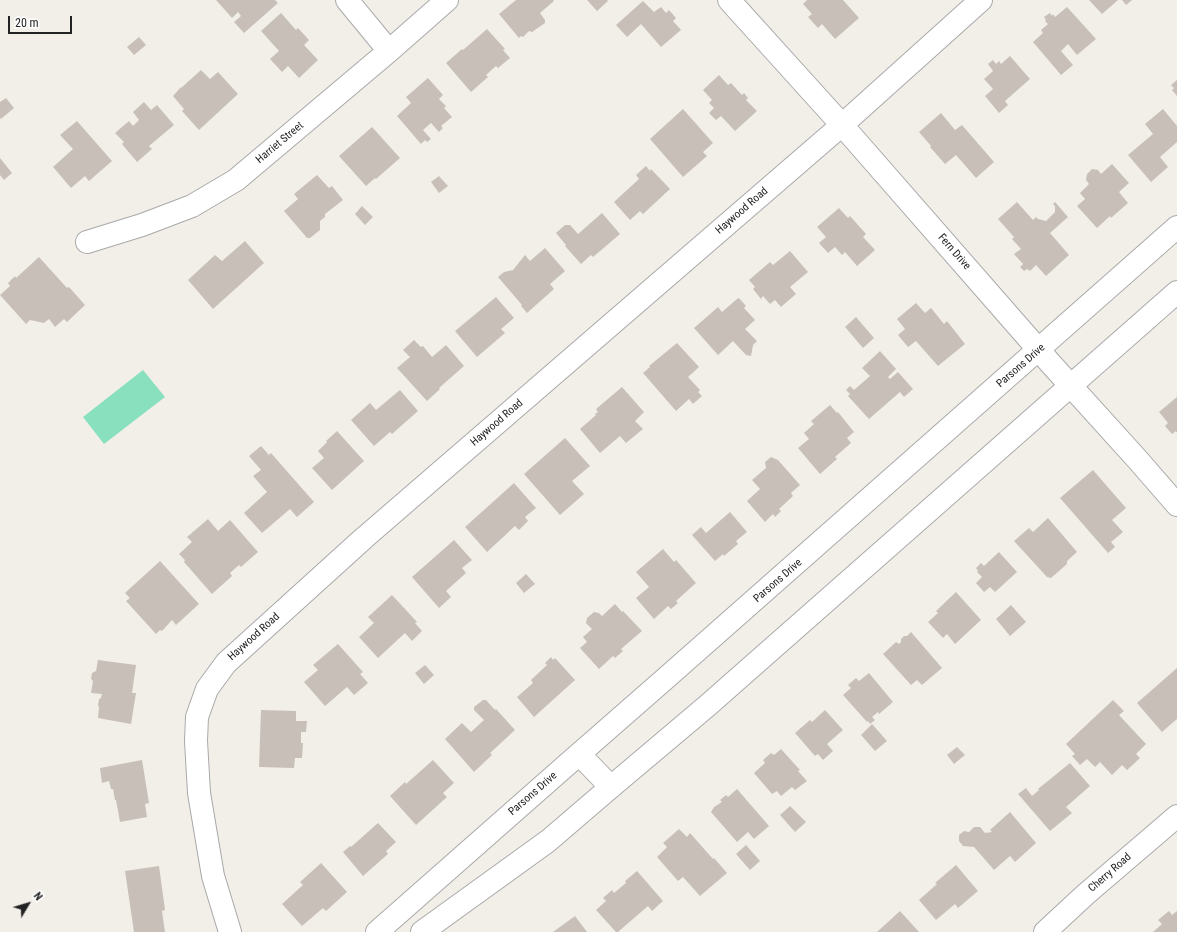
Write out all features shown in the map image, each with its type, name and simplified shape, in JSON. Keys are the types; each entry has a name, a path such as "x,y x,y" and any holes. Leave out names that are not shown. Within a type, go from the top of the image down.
{"street":[{"path":"347,0 389,51"},
{"name":"Harriet Street","path":"86,242 142,225 192,206 236,180 447,0"},
{"name":"Fern Drive","path":"729,0 842,125 1177,505"},
{"name":"Haywood Road","path":"230,932 213,876 199,793 196,741 198,717 207,689 226,663 364,538 842,125 981,0"},
{"name":"Parsons Drive","path":"376,932 1177,227"},
{"path":"422,932 548,841 713,700 1177,292"},
{"path":"579,754 611,787"},
{"name":"Cherry Road","path":"1045,932 1086,894 1177,816"}],"green space":[{"path":"143,370 165,397 104,444 83,417"}],"building":[{"path":"216,0 275,0 278,3 244,33 234,22 241,16 238,12 232,18"},
{"path":"516,0 554,1 540,13 545,20 545,23 532,32 529,31 523,37 521,36 519,38 499,14"},
{"path":"587,0 607,0 608,1 597,11"},
{"path":"807,0 843,0 859,18 835,39 822,24 818,28 808,17 812,14 803,4"},
{"path":"1089,0 1118,0 1102,14"},
{"path":"1122,0 1132,0 1126,5"},
{"path":"643,1 654,12 661,7 666,13 669,10 676,18 673,21 681,30 661,47 641,24 627,37 616,25"},
{"path":"1067,7 1096,39 1077,55 1068,44 1061,51 1073,65 1061,75 1033,42 1043,33 1041,30 1048,24 1044,17 1050,13 1055,17"},
{"path":"281,13 296,30 298,28 309,40 304,45 318,60 299,78 288,66 282,72 270,59 279,51 261,31"},
{"path":"487,29 505,49 503,50 510,58 498,68 496,66 486,75 488,77 471,92 446,63"},
{"path":"139,37 146,45 134,55 127,47"},
{"path":"1010,56 1030,79 1005,101 1008,105 999,113 985,96 993,89 984,79 993,71 988,64 993,60 996,64 999,61 1001,64"},
{"path":"201,70 210,79 218,72 238,94 199,130 182,111 184,109 173,96"},
{"path":"719,75 728,85 731,83 742,95 744,93 748,98 746,100 757,111 735,131 721,116 716,120 709,113 714,108 709,103 712,100 703,90"},
{"path":"428,78 443,95 439,99 446,106 444,108 452,117 441,126 443,128 439,132 431,123 423,130 431,139 427,142 425,140 421,144 397,116 411,103 406,97"},
{"path":"1177,80 1177,96 1172,90 1174,88 1171,85"},
{"path":"6,98 14,108 1,119 0,102"},
{"path":"144,102 151,110 157,105 174,125 149,146 152,149 137,162 122,144 124,142 115,133 129,121 133,126 139,120 133,112"},
{"path":"683,109 713,143 703,152 707,156 683,177 650,139"},
{"path":"1163,109 1177,126 1177,142 1160,157 1168,167 1151,182 1128,155 1153,134 1145,124"},
{"path":"941,113 955,130 962,125 994,162 976,178 956,155 945,164 919,132"},
{"path":"77,121 112,161 89,181 85,176 71,188 53,167 73,149 60,135"},
{"path":"372,127 400,158 366,186 339,156"},
{"path":"0,158 12,173 4,180 0,175"},
{"path":"1112,164 1129,183 1119,192 1128,203 1097,228 1077,206 1085,199 1080,193 1089,184 1086,180 1087,174 1092,169 1098,170 1101,174"},
{"path":"646,166 650,171 651,169 670,189 643,214 640,211 630,220 614,202 639,179 636,175"},
{"path":"317,175 329,188 332,186 343,200 325,214 325,217 320,221 320,230 310,238 307,238 284,211 298,199 294,194"},
{"path":"439,176 448,186 439,193 431,182"},
{"path":"1017,202 1033,220 1036,217 1046,221 1055,212 1055,206 1053,204 1055,202 1068,217 1050,233 1069,255 1046,276 1036,265 1030,271 1027,269 1024,271 1020,267 1023,264 1014,254 1021,249 1012,239 1014,237 998,219"},
{"path":"362,206 373,217 365,225 355,214"},
{"path":"839,208 848,218 850,216 866,234 863,237 875,250 857,266 845,252 842,255 835,247 828,253 819,243 826,237 817,227"},
{"path":"602,213 620,234 593,257 591,255 581,264 556,233 565,225 570,225 578,234"},
{"path":"245,241 264,263 213,309 188,280 215,255 222,261"},
{"path":"545,248 565,271 550,284 554,289 527,313 498,277 504,272 513,270 525,255 530,261"},
{"path":"790,251 808,272 790,287 796,294 781,307 775,300 770,304 763,296 761,299 753,289 755,287 749,280 770,262 773,265"},
{"path":"39,257 67,288 69,287 85,305 67,322 64,319 55,327 49,319 44,323 30,320 26,324 0,295 10,286 8,283 15,276 16,278"},
{"path":"496,297 514,318 501,329 505,333 477,357 455,331"},
{"path":"739,298 746,306 744,308 755,320 745,329 757,341 753,345 751,356 746,355 733,341 718,355 694,328 718,307 722,312"},
{"path":"916,303 925,313 931,308 944,324 947,321 965,344 938,366 916,341 908,347 898,335 905,329 897,319"},
{"path":"856,317 874,338 863,348 845,327"},
{"path":"414,340 421,347 423,346 432,357 446,345 464,366 427,401 397,368 410,357 403,350"},
{"path":"677,343 699,367 688,377 700,390 698,392 702,396 693,404 689,399 676,411 643,373 650,367 649,366"},
{"path":"880,351 896,369 888,377 890,379 898,372 913,389 904,397 900,392 869,419 848,396 850,394 846,390 850,386 854,390 870,376 862,368"},
{"path":"622,387 644,412 635,421 643,429 626,443 620,436 600,453 580,429 596,415 595,414 598,412 596,409"},
{"path":"400,390 418,411 392,434 390,432 374,446 351,420 370,403 376,410"},
{"path":"1177,397 1177,433 1176,431 1172,434 1165,426 1168,423 1159,412"},
{"path":"830,405 837,413 838,412 854,432 847,438 851,443 835,457 837,459 820,474 798,448 809,439 804,433 814,424 811,421"},
{"path":"337,431 364,461 332,490 312,468 324,458 318,451"},
{"path":"565,438 590,466 572,481 584,494 560,515 524,474"},
{"path":"261,446 269,455 271,453 314,502 297,517 290,509 262,533 244,513 267,492 253,476 261,470 249,456"},
{"path":"771,457 778,460 800,485 791,493 793,496 779,509 781,511 775,517 773,514 765,522 747,501 760,489 752,480 766,468 765,462"},
{"path":"1093,470 1126,508 1112,520 1123,532 1111,542 1115,547 1108,553 1060,498"},
{"path":"514,483 536,508 525,517 528,521 519,530 515,526 487,552 465,527"},
{"path":"730,512 747,532 736,541 738,544 724,556 723,554 715,561 692,535 701,527 706,533"},
{"path":"1048,518 1077,552 1067,561 1067,564 1051,578 1047,577 1014,541 1029,528 1033,532"},
{"path":"208,519 218,531 230,520 258,552 241,567 239,565 230,573 232,576 212,594 184,562 185,560 179,554 192,542 187,537"},
{"path":"454,540 472,560 462,568 466,573 446,591 451,597 439,608 412,577"},
{"path":"663,549 674,562 676,560 696,583 676,601 678,603 671,609 668,606 654,619 636,598 649,587 636,572"},
{"path":"999,552 1017,572 995,592 990,587 984,592 976,583 982,577 977,572 978,571 976,568 981,563 984,566"},
{"path":"160,561 199,604 176,625 172,620 162,631 160,630 156,634 126,601 130,598 125,593"},
{"path":"526,574 535,584 524,593 516,583"},
{"path":"956,592 981,620 955,644 947,634 943,638 928,622 938,613 936,611"},
{"path":"392,595 417,622 415,623 422,631 412,641 405,633 378,658 359,637 374,623 368,617"},
{"path":"615,604 642,631 621,649 623,651 615,658 613,656 599,669 580,648 587,642 583,637 592,629 586,623 587,618 594,612 599,613 602,616"},
{"path":"1011,605 1026,622 1010,636 996,619"},
{"path":"911,632 942,668 922,685 917,680 911,685 883,654 896,642 899,644 904,636 907,636"},
{"path":"338,644 363,672 360,674 368,683 354,695 347,687 325,706 304,682 318,670 313,665"},
{"path":"551,657 553,660 555,658 575,680 534,717 517,697 533,683 531,680 547,665 545,663"},
{"path":"98,660 136,665 132,693 136,693 131,724 98,718 99,699 101,698 102,694 91,693 93,681 91,679 92,673 96,671"},
{"path":"425,665 434,675 424,684 415,673"},
{"path":"1177,668 1177,719 1162,732 1137,703"},
{"path":"869,673 893,702 879,714 878,712 872,717 875,720 870,724 843,695 851,688 848,685 856,678 859,681"},
{"path":"483,700 486,700 495,710 496,709 515,730 490,753 492,755 474,772 445,739 462,723 471,732 484,720 474,710 474,707"},
{"path":"1113,700 1124,711 1119,715 1146,744 1136,754 1140,758 1127,770 1122,765 1112,775 1100,762 1095,767 1087,759 1080,765 1072,756 1075,754 1066,744"},
{"path":"261,710 296,711 296,721 307,721 306,732 301,732 301,743 303,743 302,758 295,758 294,768 259,767"},
{"path":"825,710 843,730 827,744 833,751 823,760 818,754 815,756 795,733 810,720 812,722"},
{"path":"872,724 887,741 875,751 861,735"},
{"path":"957,747 965,755 954,764 947,755"},
{"path":"781,749 800,770 798,771 807,781 795,790 792,787 781,796 777,791 772,794 754,773 765,763 763,760 771,753 774,755"},
{"path":"142,760 149,803 145,804 147,817 120,822 113,789 111,789 109,781 102,783 100,768"},
{"path":"433,760 454,783 443,793 447,797 416,825 390,796"},
{"path":"1070,763 1090,786 1066,807 1072,813 1050,831 1018,794 1026,788 1032,796 1039,790 1038,789"},
{"path":"737,789 769,826 754,839 748,832 737,842 711,812 714,807 722,802 720,800 726,795 728,797"},
{"path":"790,806 806,822 795,832 780,815"},
{"path":"1010,812 1036,843 1015,862 1010,856 994,870 974,847 963,846 959,841 959,835 964,831 969,832 974,827 980,827 985,833 992,832 990,830"},
{"path":"378,823 396,842 386,851 388,854 363,876 343,852 350,846 351,847"},
{"path":"679,829 687,837 690,833 727,873 700,896 683,877 678,881 657,857 667,847 663,843"},
{"path":"746,845 760,861 750,870 736,854"},
{"path":"321,863 347,892 326,911 323,908 302,926 282,904 303,885 300,882"},
{"path":"956,865 978,891 958,908 955,904 936,920 919,900 937,884 935,883"},
{"path":"159,866 165,910 162,911 165,932 134,932 125,871"},
{"path":"637,871 663,901 652,911 648,906 618,932 616,932 596,910 606,901 603,898 612,890 614,893"},
{"path":"900,911 919,932 877,932"},
{"path":"1169,911 1172,915 1177,911 1177,932 1153,932 1162,924 1158,920"},
{"path":"575,916 587,932 553,932"}]}
